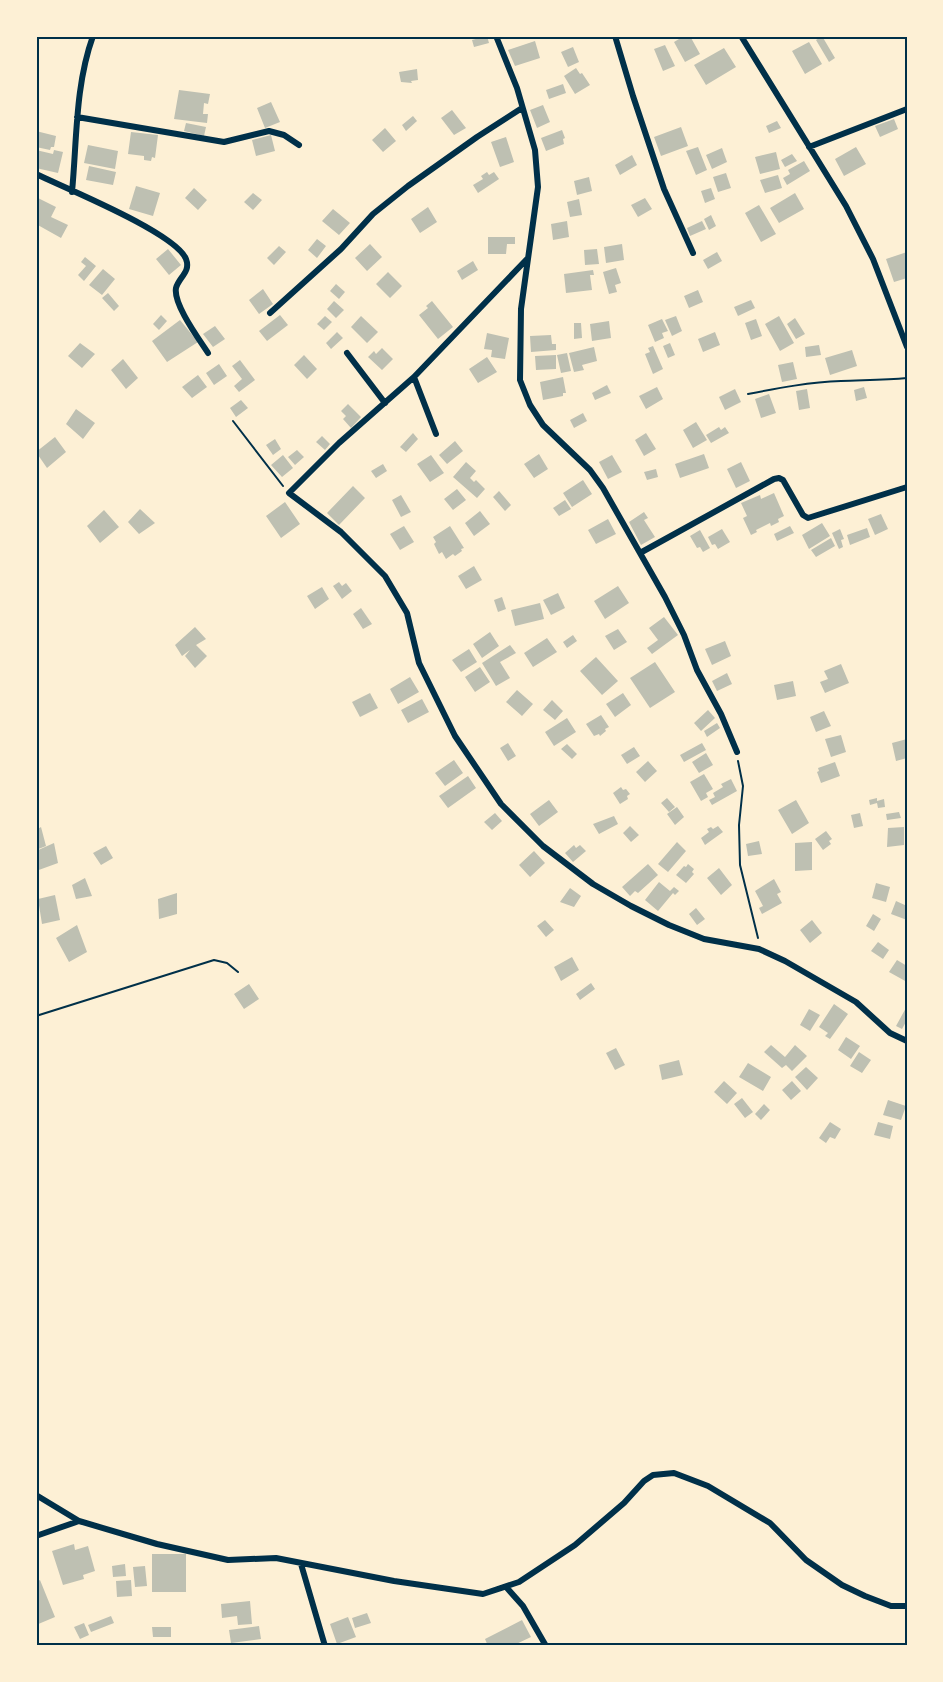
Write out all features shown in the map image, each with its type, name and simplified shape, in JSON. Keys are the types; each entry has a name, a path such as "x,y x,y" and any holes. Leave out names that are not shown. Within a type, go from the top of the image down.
{"street":[{"path":"72,192 82,78 93,36"},
{"path":"496,36 517,88 535,150 538,186 521,309 520,381 530,405 543,425 590,470 603,488 679,625 697,670 721,714 737,752"},
{"path":"615,36 664,189 693,253"},
{"path":"741,36 846,206 873,259 907,347"},
{"path":"270,313 341,249 373,214 408,186 522,108"},
{"path":"809,147 907,109"},
{"path":"77,117 224,141 269,131 284,135 299,145"},
{"path":"36,174 152,229 179,249 186,259 187,269 176,287 177,297 182,310 208,353"},
{"path":"527,259 414,377 339,443 289,493 340,532 385,576 407,613 419,663 455,736 501,804 543,846 593,884 669,925 704,939 759,949 814,977 856,1002 890,1033 907,1041"},
{"path":"347,353 385,402"},
{"path":"414,377 436,434"},
{"path":"640,554 774,479 783,480 803,515 808,518 907,487"},
{"path":"36,1495 79,1521 157,1544 228,1560 276,1558 394,1581 483,1594 507,1588 519,1582 575,1545 653,1475 674,1473 708,1486 770,1523 806,1560 842,1585 891,1606 907,1606"},
{"path":"36,1536 79,1521"},
{"path":"301,1564 325,1646"},
{"path":"507,1588 523,1606 546,1646"}],"path":[{"path":"748,394 782,387 840,381 907,378"},
{"path":"233,422 289,493"},
{"path":"737,752 743,786 739,825 740,866 756,925 759,949"},
{"path":"36,1016 214,960 227,963 238,972"}],"building":[{"path":"487,36 489,43 474,47 472,40"},
{"path":"684,36 690,36 700,54 685,62 674,42"},
{"path":"822,36 835,58 829,62 816,40"},
{"path":"535,41 540,58 515,66 508,50"},
{"path":"809,42 822,64 805,74 792,51"},
{"path":"665,45 675,66 663,71 654,49"},
{"path":"573,47 579,62 568,67 561,52"},
{"path":"724,48 736,67 706,85 694,65"},
{"path":"576,68 590,85 575,94 564,76"},
{"path":"417,69 418,80 411,81 412,83 401,82 399,72"},
{"path":"563,84 566,93 549,99 546,90"},
{"path":"179,90 210,94 208,104 204,103 203,114 208,114 207,123 174,119"},
{"path":"271,102 280,122 265,128 257,108"},
{"path":"543,105 550,122 537,128 530,110"},
{"path":"452,110 466,128 454,135 441,118"},
{"path":"413,116 417,121 406,131 402,125"},
{"path":"894,119 898,129 880,137 875,126"},
{"path":"777,121 781,128 769,133 766,126"},
{"path":"186,123 206,127 204,136 184,131"},
{"path":"681,127 688,146 661,156 654,137"},
{"path":"385,128 396,141 383,152 372,140"},
{"path":"562,130 565,138 563,139 564,144 546,151 541,138"},
{"path":"36,131 56,136 54,147 50,150 36,147"},
{"path":"131,132 158,135 155,158 152,157 151,161 144,160 144,156 128,154"},
{"path":"271,135 275,151 256,156 252,140"},
{"path":"506,137 514,162 500,167 491,142"},
{"path":"88,145 118,151 115,169 84,163"},
{"path":"698,147 707,170 696,175 686,151"},
{"path":"856,147 866,164 844,176 835,159"},
{"path":"722,148 727,162 712,169 706,155"},
{"path":"36,150 53,154 54,150 63,152 58,173 36,168"},
{"path":"776,152 780,169 760,174 755,157"},
{"path":"792,154 797,161 785,167 781,160"},
{"path":"632,155 637,165 620,175 615,165"},
{"path":"804,161 810,171 787,185 783,178 790,174 788,170"},
{"path":"89,166 116,172 113,185 86,180"},
{"path":"487,172 489,175 494,172 499,179 478,193 473,185 483,179 481,176"},
{"path":"726,173 731,188 718,192 713,177"},
{"path":"778,175 782,188 765,193 760,180"},
{"path":"589,177 592,191 577,195 574,181"},
{"path":"136,186 160,193 153,216 129,209"},
{"path":"194,188 207,200 198,210 185,198"},
{"path":"711,188 715,199 705,203 701,191"},
{"path":"253,193 262,200 253,210 244,202"},
{"path":"795,193 804,209 779,223 770,208"},
{"path":"38,198 56,207 51,217 68,225 61,238 36,224"},
{"path":"645,198 652,209 638,217 631,205"},
{"path":"579,199 582,215 570,217 567,202"},
{"path":"759,205 776,234 761,242 745,213"},
{"path":"428,207 437,222 420,233 411,219"},
{"path":"333,209 350,223 339,235 322,221"},
{"path":"711,215 716,226 709,230 704,219"},
{"path":"567,221 569,237 553,240 551,224"},
{"path":"702,221 706,229 690,236 687,228"},
{"path":"488,237 515,237 515,244 507,244 506,254 488,254"},
{"path":"317,239 326,246 317,258 308,250"},
{"path":"370,244 382,257 367,271 355,258"},
{"path":"622,244 624,260 606,263 604,247"},
{"path":"279,246 286,252 274,265 267,258"},
{"path":"168,249 181,265 169,275 156,259"},
{"path":"597,249 599,264 585,265 584,250"},
{"path":"717,252 722,261 708,269 703,260"},
{"path":"907,252 907,278 894,282 886,259"},
{"path":"85,257 96,266 84,281 78,275 86,266 81,262"},
{"path":"473,261 478,270 462,280 457,271"},
{"path":"616,268 621,283 615,285 617,292 609,294 603,272"},
{"path":"103,269 115,279 102,295 89,285"},
{"path":"593,270 594,275 590,275 592,290 566,293 564,274"},
{"path":"388,272 402,286 390,298 376,284"},
{"path":"336,284 345,292 339,299 330,291"},
{"path":"263,289 273,304 259,314 249,300"},
{"path":"698,290 703,302 689,308 684,296"},
{"path":"108,293 119,306 114,311 102,298"},
{"path":"751,300 755,308 738,316 734,307"},
{"path":"334,301 344,310 336,318 327,309"},
{"path":"432,301 453,327 438,339 419,315 428,308 426,306"},
{"path":"161,315 167,321 159,330 153,324"},
{"path":"280,315 288,325 267,341 259,331"},
{"path":"325,316 332,322 324,330 317,324"},
{"path":"361,316 378,332 367,343 351,327"},
{"path":"676,316 682,331 672,336 665,320"},
{"path":"779,316 794,343 780,351 765,324"},
{"path":"795,318 805,334 796,339 787,324"},
{"path":"662,319 668,331 662,333 664,338 655,342 648,325"},
{"path":"756,319 762,336 751,340 745,323"},
{"path":"180,320 198,342 167,362 152,341"},
{"path":"609,321 611,338 592,341 590,324"},
{"path":"574,323 581,323 582,338 574,339"},
{"path":"215,326 225,339 213,347 203,334"},
{"path":"337,332 343,338 331,349 326,343"},
{"path":"715,332 720,345 703,352 698,339"},
{"path":"487,333 509,338 505,359 491,357 492,350 484,349"},
{"path":"551,335 552,344 556,344 556,350 531,352 530,336"},
{"path":"80,343 95,354 82,368 68,356"},
{"path":"670,343 675,355 668,358 663,346"},
{"path":"819,345 821,355 806,357 805,347"},
{"path":"653,346 663,369 653,374 645,354 650,352 648,348"},
{"path":"594,347 597,361 582,365 584,370 574,372 569,353"},
{"path":"382,348 393,359 382,370 368,357 374,351 376,354"},
{"path":"852,350 857,366 830,375 825,358"},
{"path":"567,353 571,371 561,373 557,355"},
{"path":"304,355 317,369 307,379 294,365"},
{"path":"556,355 556,369 536,370 535,356"},
{"path":"487,357 497,372 478,383 469,369"},
{"path":"123,359 138,378 126,389 111,370"},
{"path":"240,360 255,380 239,392 234,386 242,379 232,366"},
{"path":"793,362 797,379 782,382 778,365"},
{"path":"219,364 227,376 214,385 206,373"},
{"path":"198,375 207,387 192,398 182,387"},
{"path":"563,377 566,393 563,393 563,396 543,400 540,382"},
{"path":"607,385 611,393 595,400 592,393"},
{"path":"657,387 663,399 646,409 639,396"},
{"path":"864,387 867,398 856,401 854,390"},
{"path":"735,389 741,402 725,410 719,397"},
{"path":"807,389 810,408 799,410 796,391"},
{"path":"769,394 776,413 761,418 755,399"},
{"path":"241,400 248,408 236,417 230,408"},
{"path":"348,404 361,417 351,428 343,419 346,416 341,411"},
{"path":"76,409 95,423 83,439 66,424"},
{"path":"583,413 587,421 574,428 570,420"},
{"path":"696,422 707,440 693,448 683,430"},
{"path":"719,427 721,430 725,427 729,433 711,443 706,435"},
{"path":"413,433 418,439 406,452 400,447"},
{"path":"646,433 656,449 644,456 635,440"},
{"path":"322,436 330,444 325,450 316,442"},
{"path":"55,437 66,452 47,468 36,452"},
{"path":"275,439 281,449 273,455 266,445"},
{"path":"455,441 463,451 447,464 439,455"},
{"path":"297,450 304,457 295,465 288,457"},
{"path":"539,454 548,469 534,478 524,464"},
{"path":"704,454 709,468 680,478 675,464"},
{"path":"283,455 293,468 282,477 271,465"},
{"path":"431,455 444,473 430,482 417,464"},
{"path":"612,455 622,472 608,479 599,462"},
{"path":"466,462 476,471 470,478 474,482 476,480 485,489 477,498 453,477"},
{"path":"741,462 750,481 736,488 727,469"},
{"path":"383,464 387,471 376,478 371,471"},
{"path":"656,469 658,477 647,480 644,472"},
{"path":"583,480 592,494 572,507 563,493"},
{"path":"353,486 365,498 339,525 327,513"},
{"path":"457,489 466,500 453,510 444,499"},
{"path":"499,491 511,505 505,511 493,497"},
{"path":"774,493 784,516 778,519 779,522 771,526 770,523 751,535 743,518 747,516 741,503 760,495 761,499"},
{"path":"401,495 411,512 401,517 392,500"},
{"path":"565,500 571,509 559,516 553,508"},
{"path":"285,502 300,524 281,538 266,516"},
{"path":"140,509 155,523 139,534 128,522"},
{"path":"104,510 119,527 100,543 87,526"},
{"path":"480,511 490,524 474,536 465,523"},
{"path":"644,512 648,518 644,520 655,537 641,545 629,522"},
{"path":"881,514 888,529 875,535 868,519"},
{"path":"608,519 616,534 596,544 588,530"},
{"path":"822,523 830,536 809,549 802,535"},
{"path":"404,526 414,542 400,550 390,534"},
{"path":"450,526 464,548 455,556 453,554 446,559 442,552 439,554 433,537"},
{"path":"790,526 794,533 777,541 774,534"},
{"path":"867,528 870,537 850,545 847,535"},
{"path":"722,529 730,542 718,549 715,544 712,545 708,537"},
{"path":"840,529 844,539 841,540 843,547 839,549 832,533"},
{"path":"700,530 710,548 703,552 700,547 697,548 690,536"},
{"path":"831,538 835,546 816,557 811,550"},
{"path":"474,566 482,580 466,589 458,576"},
{"path":"339,582 342,586 346,583 352,591 342,599 333,586"},
{"path":"618,586 629,603 605,619 594,601"},
{"path":"322,587 329,599 315,609 307,596"},
{"path":"558,593 565,608 551,615 543,600"},
{"path":"502,597 506,609 498,612 494,600"},
{"path":"540,603 544,619 515,626 511,610"},
{"path":"361,608 372,624 363,629 353,614"},
{"path":"664,617 678,635 652,654 647,648 658,640 649,628"},
{"path":"195,627 206,639 196,645 207,656 195,668 185,656 190,650 182,656 175,645"},
{"path":"618,629 627,642 614,650 605,636"},
{"path":"490,632 499,646 482,658 473,644"},
{"path":"573,635 577,641 567,648 563,642"},
{"path":"547,638 557,652 533,667 524,653"},
{"path":"725,641 731,656 712,665 705,649"},
{"path":"510,645 516,653 500,662 510,678 496,686 482,663"},
{"path":"469,649 477,662 461,672 452,660"},
{"path":"596,657 618,681 602,695 580,671"},
{"path":"655,662 675,692 650,708 630,678"},
{"path":"841,664 849,683 825,693 820,682 828,679 824,671"},
{"path":"480,667 490,682 475,692 465,677"},
{"path":"727,673 732,684 717,691 712,681"},
{"path":"410,677 419,692 398,704 390,689"},
{"path":"793,681 796,696 777,700 774,685"},
{"path":"517,690 533,704 522,716 506,702"},
{"path":"370,693 378,708 360,717 352,702"},
{"path":"623,693 631,705 615,717 606,704"},
{"path":"422,699 429,712 408,723 401,710"},
{"path":"552,700 563,711 555,720 543,710"},
{"path":"708,710 715,718 701,731 694,723"},
{"path":"824,711 831,726 816,732 810,717"},
{"path":"601,715 609,727 600,736 599,734 594,736 586,724"},
{"path":"567,718 576,732 554,746 545,732"},
{"path":"717,723 720,728 707,737 704,731"},
{"path":"841,735 846,752 831,757 825,739"},
{"path":"907,739 907,758 896,761 892,743"},
{"path":"508,743 516,756 508,761 500,748"},
{"path":"702,743 706,750 684,762 680,755"},
{"path":"567,744 577,754 572,759 561,749"},
{"path":"634,747 640,756 627,764 621,755"},
{"path":"706,753 713,765 699,773 692,762"},
{"path":"454,760 463,773 445,786 435,773"},
{"path":"648,761 657,771 645,782 636,772"},
{"path":"835,762 840,776 821,783 818,768"},
{"path":"704,774 713,789 706,793 708,797 701,801 690,782"},
{"path":"468,776 476,788 448,808 439,796"},
{"path":"731,779 737,791 712,805 709,800 715,797 713,793 723,787 721,784"},
{"path":"621,787 630,794 627,796 628,799 620,804 613,793"},
{"path":"667,798 675,807 669,812 661,803"},
{"path":"877,798 877,801 884,799 885,807 878,808 877,803 870,805 869,800"},
{"path":"549,800 558,812 539,826 530,814"},
{"path":"796,800 809,823 792,834 778,810"},
{"path":"677,807 684,817 675,825 667,814"},
{"path":"899,812 901,818 887,820 886,814"},
{"path":"495,813 502,821 492,830 484,822"},
{"path":"860,813 863,826 854,828 851,815"},
{"path":"614,816 618,824 599,834 593,824"},
{"path":"630,826 639,835 631,842 623,833"},
{"path":"718,826 723,832 705,845 701,838 709,832 707,829"},
{"path":"41,827 46,846 36,850 36,830"},
{"path":"904,827 904,845 887,847 888,828"},
{"path":"826,831 832,839 829,841 831,844 823,850 815,839"},
{"path":"759,841 762,854 748,856 746,844"},
{"path":"677,842 686,851 668,872 658,864"},
{"path":"812,842 812,870 795,871 795,843"},
{"path":"54,843 58,863 36,871 36,851"},
{"path":"574,845 576,848 580,845 586,851 573,862 565,853"},
{"path":"106,846 113,858 101,865 93,853"},
{"path":"534,851 545,863 530,877 519,865"},
{"path":"648,864 658,875 638,893 635,891 630,896 622,887"},
{"path":"688,864 694,869 692,872 694,874 686,883 676,875"},
{"path":"719,868 732,885 721,895 707,878"},
{"path":"85,878 92,896 76,899 72,885"},
{"path":"774,879 781,892 777,894 782,903 762,914 759,908 763,906 755,891"},
{"path":"659,882 670,891 674,887 679,891 675,895 673,893 658,911 645,900"},
{"path":"876,883 890,887 886,902 872,898"},
{"path":"570,888 581,896 574,907 560,902"},
{"path":"177,893 177,914 159,919 158,899"},
{"path":"55,895 60,920 42,924 38,899"},
{"path":"896,901 907,906 907,920 891,914"},
{"path":"696,908 705,919 697,925 689,914"},
{"path":"873,914 881,919 874,931 866,926"},
{"path":"545,920 554,930 546,937 537,926"},
{"path":"812,920 822,933 810,943 800,930"},
{"path":"77,925 87,952 69,962 56,938"},
{"path":"878,942 889,950 883,959 871,951"},
{"path":"572,957 579,970 561,981 554,967"},
{"path":"897,960 907,966 907,982 889,972"},
{"path":"591,983 595,989 580,1000 576,994"},
{"path":"249,984 259,999 244,1009 234,994"},
{"path":"834,1004 848,1014 830,1039 825,1036 828,1033 819,1027"},
{"path":"907,1006 907,1020 902,1029 896,1026"},
{"path":"809,1009 820,1015 810,1031 800,1025"},
{"path":"846,1037 860,1046 851,1059 838,1050"},
{"path":"771,1045 785,1057 795,1045 807,1056 792,1071 786,1065 782,1068 764,1052"},
{"path":"616,1048 625,1065 615,1070 606,1053"},
{"path":"859,1052 871,1060 862,1073 850,1066"},
{"path":"679,1060 683,1075 662,1080 659,1065"},
{"path":"748,1063 771,1077 763,1091 739,1077"},
{"path":"806,1067 818,1078 807,1090 795,1077"},
{"path":"724,1081 737,1093 727,1104 714,1092"},
{"path":"792,1081 801,1091 791,1100 782,1090"},
{"path":"742,1098 753,1112 745,1118 734,1104"},
{"path":"888,1100 906,1106 901,1120 883,1115"},
{"path":"764,1104 770,1110 761,1120 755,1114"},
{"path":"830,1122 841,1129 835,1139 830,1137 826,1143 819,1138"},
{"path":"878,1122 893,1126 890,1139 874,1135"},
{"path":"74,1544 75,1550 88,1546 95,1571 83,1575 84,1579 63,1585 52,1551"},
{"path":"152,1554 186,1554 186,1592 152,1592"},
{"path":"125,1564 126,1576 113,1577 112,1566"},
{"path":"145,1566 147,1586 135,1587 133,1567"},
{"path":"40,1580 55,1617 36,1625 36,1582"},
{"path":"131,1580 132,1596 117,1597 116,1581"},
{"path":"250,1601 252,1624 238,1625 237,1616 222,1618 221,1604"},
{"path":"367,1613 371,1623 355,1628 352,1618"},
{"path":"111,1616 114,1623 91,1632 88,1625"},
{"path":"348,1617 356,1637 337,1644 330,1624"},
{"path":"522,1620 531,1637 512,1646 488,1646 485,1639"},
{"path":"84,1623 89,1635 80,1639 74,1627"},
{"path":"259,1626 261,1639 231,1643 229,1630"},
{"path":"152,1627 171,1627 171,1637 153,1637"}]}
